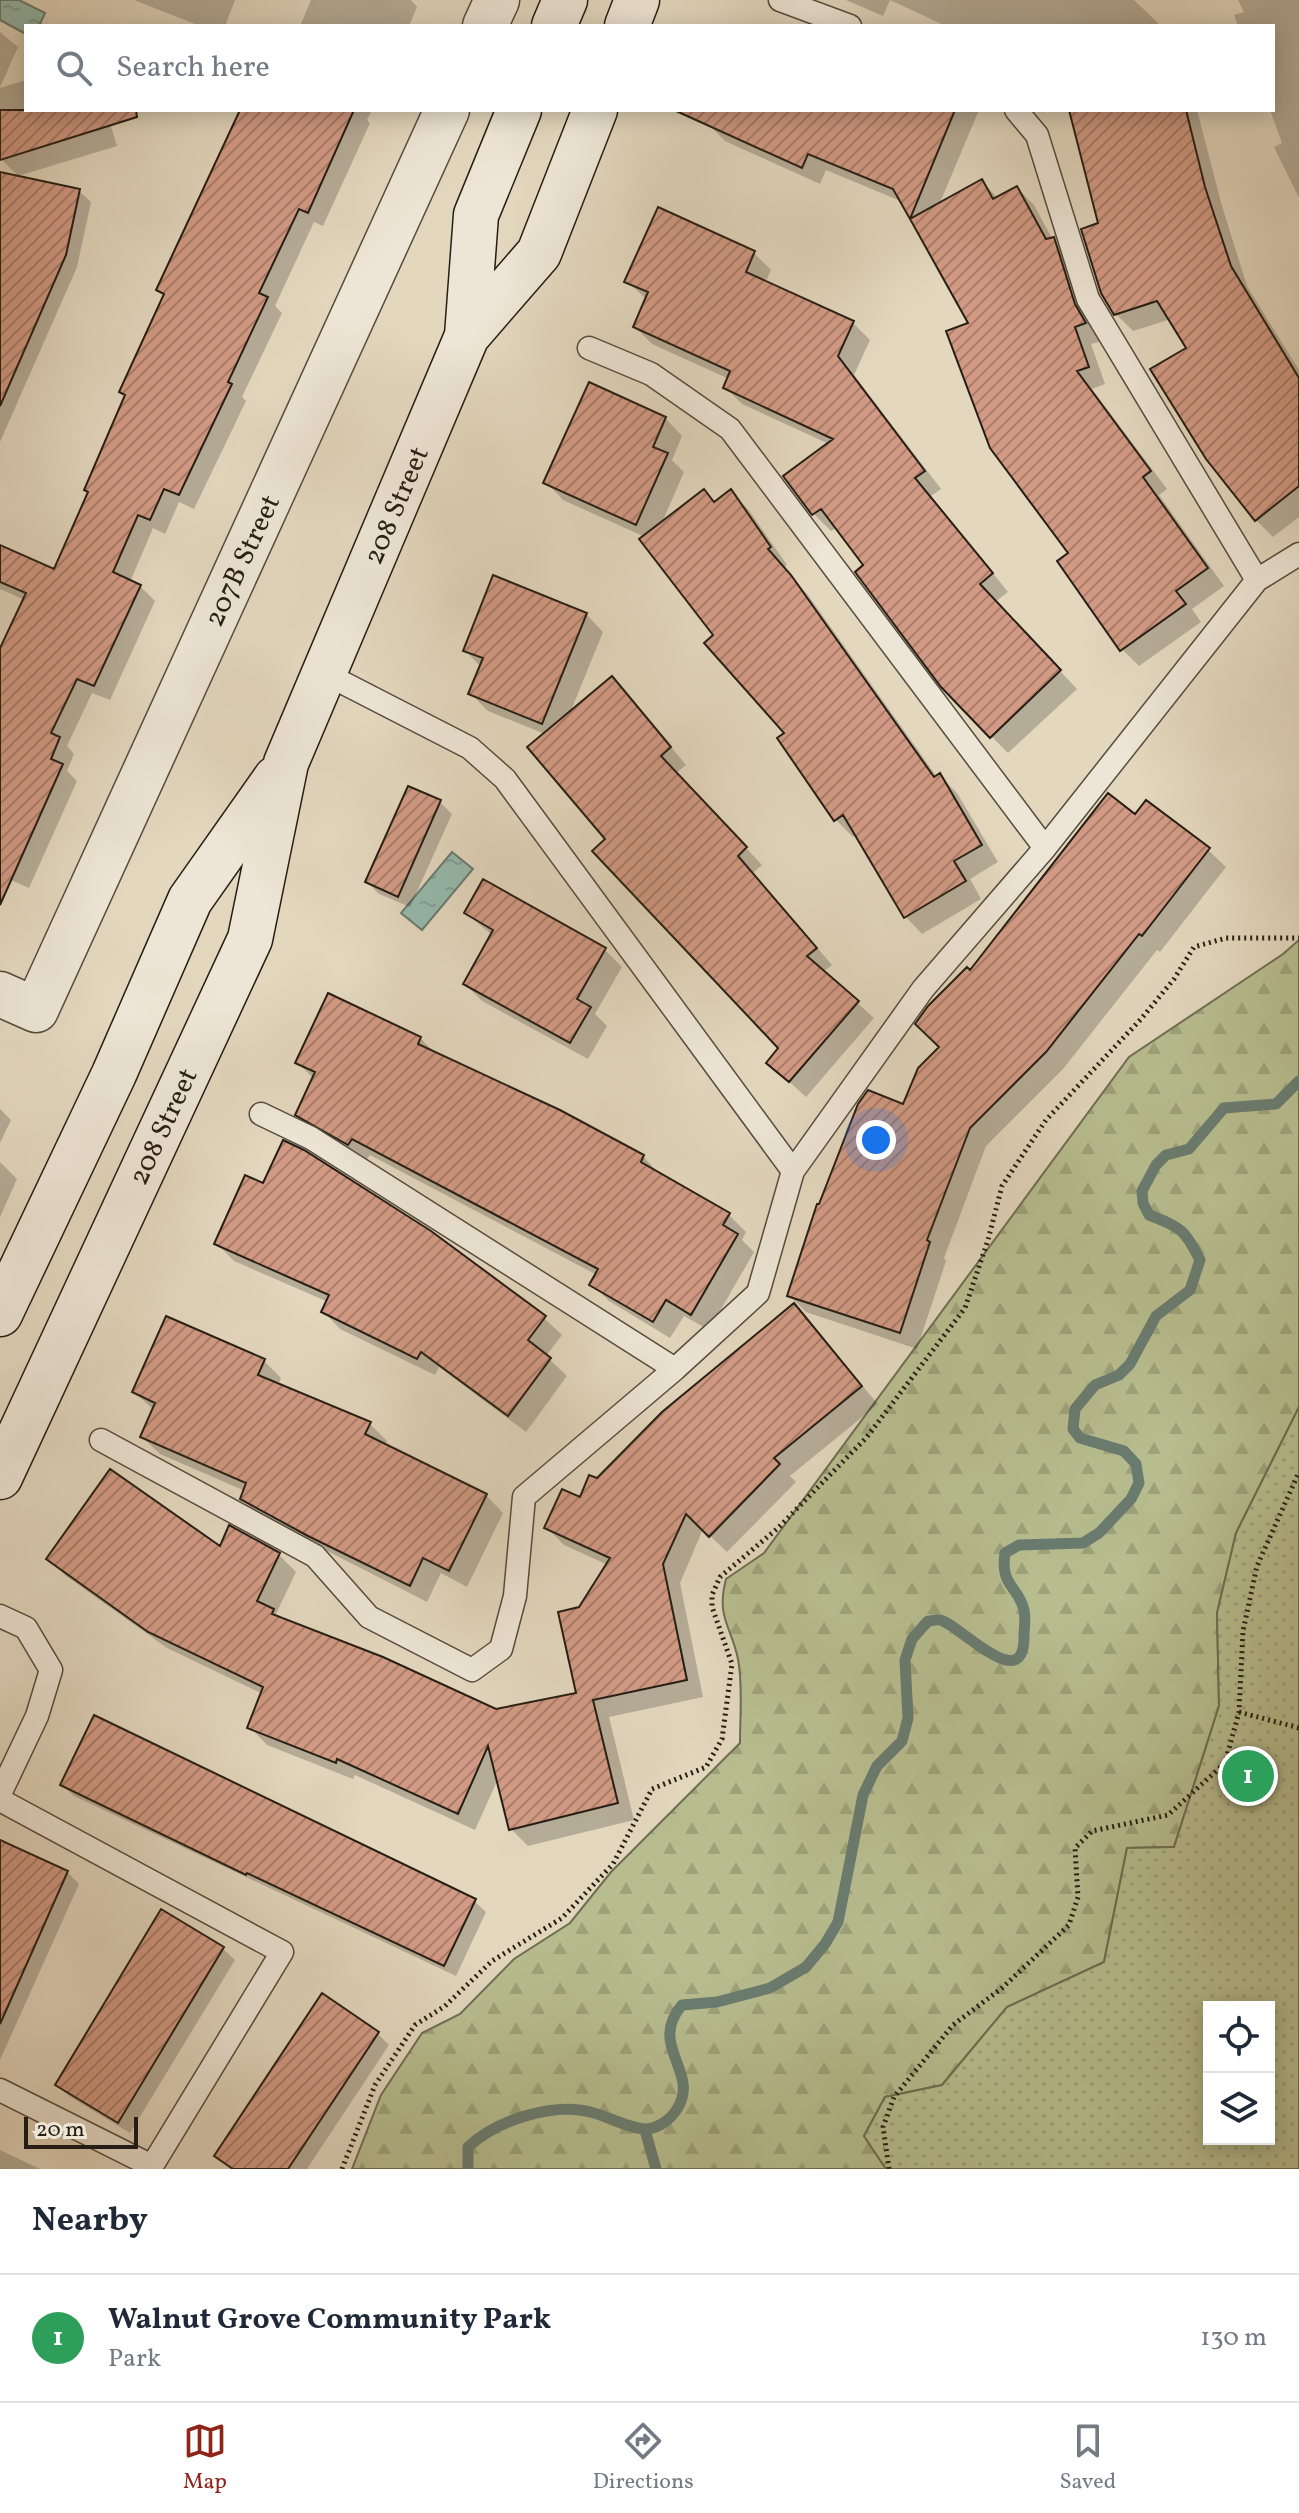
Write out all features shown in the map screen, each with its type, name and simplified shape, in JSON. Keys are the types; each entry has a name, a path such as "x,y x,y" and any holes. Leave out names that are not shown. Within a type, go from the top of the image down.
{"main road":[{"path":"486,24 497,0"},
{"path":"555,24 565,0"},
{"path":"628,24 637,0"},
{"name":"207B Street","path":"18,1002 446,112"},
{"name":"208 Street","path":"467,336 476,215 518,112"},
{"name":"208 Street","path":"0,1477 250,939 286,763 467,336 539,253 594,112"},
{"name":"208 Street","path":"0,1314 114,1074 190,900 286,763"}],"lane":[{"path":"780,0 845,24"},
{"path":"1018,112 1037,135 1088,299 1257,580"},
{"path":"589,348 651,374 730,429 1045,848"},
{"path":"101,1440 315,1556 369,1617 472,1670 501,1649 515,1596 524,1497 675,1369 758,1293 793,1171 923,989 1045,848 1257,580 1299,554"},
{"path":"324,673 470,748 505,779 793,1171"},
{"path":"261,1114 311,1138 675,1369"},
{"path":"0,1616 26,1628 51,1670 37,1716 0,1794"},
{"path":"0,1800 282,1952 152,2166 0,2090"}],"path":[{"path":"342,2169 375,2085 415,2025 445,2006 492,1961 562,1918 613,1864 652,1789 706,1767 722,1739 732,1664 712,1607 717,1583 724,1572 778,1528 866,1438 965,1308 1002,1186 1046,1120 1141,1019 1174,979 1194,947 1226,938 1299,938"},
{"path":"889,2169 883,2127 894,2097 953,2025 1002,1988 1069,1925 1078,1897 1075,1848 1092,1831 1168,1815 1225,1763 1239,1712 1243,1631 1257,1566 1299,1472"},
{"path":"1239,1712 1299,1728"}],"green space":[{"path":"1299,940 1299,1407 1236,1533 1217,1613 1219,1706 1174,1847 1127,1848 1104,1962 1007,2007 942,2085 885,2097 864,2136 886,2169 352,2169 381,2095 422,2033 460,2014 514,1959 570,1923 611,1872 740,1743 740,1679 738,1659 724,1612 726,1579 764,1553 1129,1057 1283,954"},
{"path":"1299,1407 1299,2169 886,2169 864,2136 885,2097 942,2085 1007,2007 1104,1962 1127,1848 1174,1847 1219,1706 1217,1613 1236,1533"}],"water":[{"path":"0,0 19,0 45,13 40,24 24,24 24,33 0,20"},
{"path":"452,852 473,869 422,930 401,913"}],"building":[{"path":"0,110 136,112 137,117 0,160"},
{"path":"239,112 353,112 308,213 299,209 259,293 268,297 228,382 232,384 179,495 164,489 150,520 138,515 113,572 141,585 94,686 77,679 51,733 60,737 51,759 63,764 0,905 0,648 26,593 0,582 0,545 54,569 125,395 119,392 164,294 156,290"},
{"path":"678,112 954,112 910,219 893,189 808,154 802,168"},
{"path":"1070,112 1186,112 1205,187 1231,266 1299,378 1299,486 1255,521 1206,459 1150,369 1186,348 1157,301 1114,315 1101,293 1081,229 1098,223"},
{"path":"0,172 80,189 66,255 0,406"},
{"path":"982,179 993,199 1017,186 1046,239 1054,237 1075,304 1086,323 1075,327 1089,367 1077,371 1151,471 1143,477 1208,568 1176,591 1186,604 1120,651 1057,561 1068,553 990,448 946,331 968,323 910,219"},
{"path":"658,207 755,251 746,272 854,321 838,356 925,471 915,478 993,573 980,584 1061,670 990,738 941,687 855,572 863,565 821,509 812,515 783,476 833,439 723,388 730,371 633,327 648,292 624,282"},
{"path":"589,382 666,417 653,447 668,453 636,525 543,483"},
{"path":"704,489 714,502 731,489 771,547 768,549 791,575 934,777 940,773 982,845 954,861 966,881 904,918 843,815 834,821 777,738 784,733 704,643 713,635 639,539"},
{"path":"493,575 587,613 542,724 468,694 483,658 463,651"},
{"path":"612,676 671,747 661,756 747,847 738,856 817,948 807,956 859,1001 789,1082 766,1063 778,1048 592,851 605,839 527,747"},
{"path":"408,786 441,800 398,897 365,882"},
{"path":"1108,793 1135,814 1146,800 1210,848 1046,1052 970,1128 927,1240 930,1242 900,1333 787,1296 817,1204 858,1104 868,1090 903,1104 918,1068 939,1047 915,1024 928,1006 967,967 970,970"},
{"path":"483,879 606,948 577,999 591,1007 570,1043 463,984 493,930 464,913"},
{"path":"328,993 421,1037 418,1044 560,1110 644,1155 641,1162 730,1213 723,1225 738,1234 691,1315 666,1300 653,1322 589,1285 598,1269 352,1139 348,1145 295,1115 315,1072 295,1063"},
{"path":"283,1140 304,1150 431,1231 546,1316 528,1340 551,1358 508,1416 421,1352 417,1359 321,1312 329,1295 214,1244 245,1175 263,1183"},
{"path":"794,1303 862,1386 774,1458 780,1464 709,1537 686,1514 663,1564 687,1680 593,1700 618,1803 509,1830 488,1746 458,1814 337,1759 336,1763 247,1728 263,1687 148,1632 46,1559 110,1469 220,1546 229,1525 280,1553 257,1601 274,1609 272,1614 383,1657 496,1709 576,1693 558,1612 579,1607 610,1558 544,1528 562,1489 580,1497 589,1475 597,1478 662,1412"},
{"path":"166,1316 265,1359 258,1375 371,1422 365,1434 487,1494 449,1571 423,1558 410,1586 240,1499 246,1483 140,1437 155,1403 132,1392"},
{"path":"94,1715 476,1899 444,1966 60,1785"},
{"path":"0,1840 68,1871 0,2024"},
{"path":"161,1909 224,1947 118,2123 55,2085"},
{"path":"322,1993 379,2032 288,2169 233,2169 214,2156"}],"waterway":[{"path":"468,2169 468,2147 494,2129 527,2115 562,2109 579,2110 642,2129 664,2122 677,2109 683,2096 683,2083 670,2033 682,2005 717,2002 770,1988 806,1967 825,1944 838,1922 863,1795 877,1766 902,1741 908,1718 905,1660 912,1639 928,1621 940,1620 989,1652 1003,1659 1014,1660 1021,1653 1025,1616 1005,1573 1005,1553 1019,1545 1083,1543 1099,1533 1131,1499 1139,1483 1136,1464 1124,1451 1080,1438 1073,1429 1075,1409 1095,1385 1119,1375 1130,1364 1156,1316 1190,1290 1200,1260 1181,1231 1149,1215 1143,1203 1142,1191 1156,1165 1166,1155 1189,1149 1224,1108 1276,1104 1299,1081"},
{"path":"645,2130 656,2169"}],"place":[{"name":"Walnut Grove Community Park","path":"1248,1776"}]}
